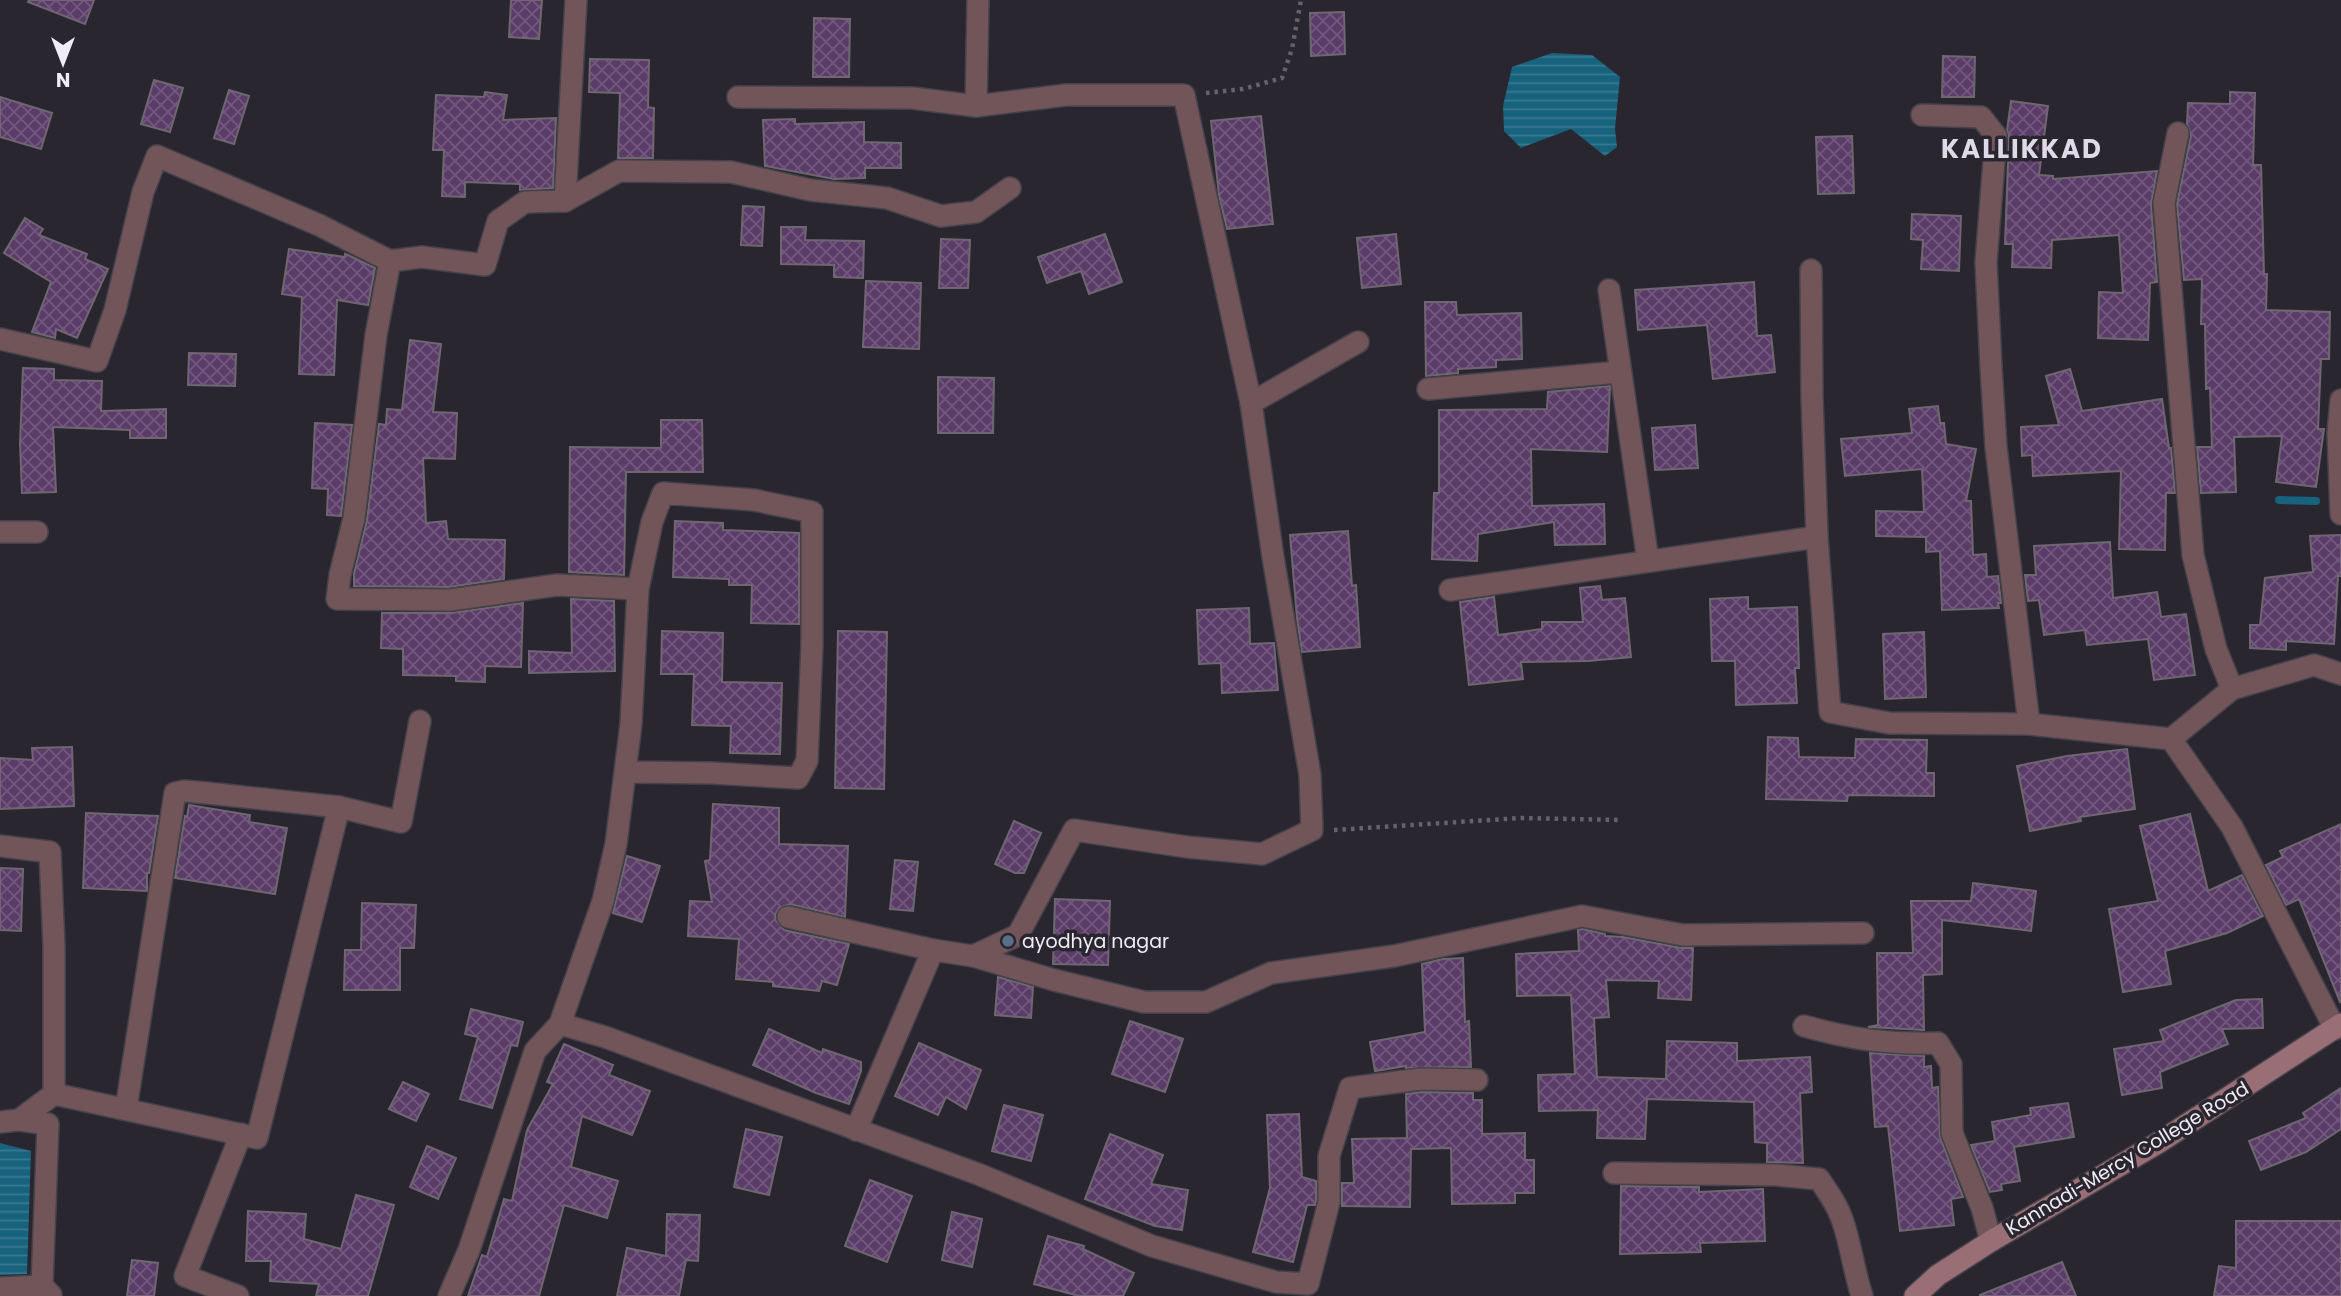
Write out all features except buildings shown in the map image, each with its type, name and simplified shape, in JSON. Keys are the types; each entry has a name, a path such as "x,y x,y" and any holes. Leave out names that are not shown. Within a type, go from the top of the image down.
{"main road":[{"name":"Kannadi-Mercy College Road","path":"1915,1296 1938,1275 1991,1241 2158,1143 2338,1026"}],"street":[{"path":"565,201 576,0"},
{"path":"976,106 978,0"},
{"path":"738,97 912,98 976,106 1066,95 1184,95 1251,403 1273,557 1310,775 1312,830 1262,854 1073,830 1018,935 972,956"},
{"path":"1922,115 1981,117 1996,136 1986,262 1991,367 1996,447 2029,724"},
{"path":"2178,133 2164,203 2193,555 2216,649 2232,689"},
{"path":"0,339 97,361 115,310 143,192 158,156 318,225 390,261 422,257 485,265 498,221 525,202 565,201 619,171 731,172 810,190 887,198 941,216 976,212 1010,188"},
{"path":"390,261 376,335 354,518 337,599 450,600 557,585 638,589"},
{"path":"1811,270 1817,537 1830,712 1889,723 2029,724 2171,739 2232,689 2314,664 2341,674"},
{"path":"1609,290 1648,561"},
{"path":"1251,403 1358,342"},
{"path":"1428,388 1620,372"},
{"path":"2341,400 2338,433 2341,514"},
{"path":"449,1296 469,1250 535,1051 560,1024 603,901 616,844 625,772 631,724 638,589 652,522 663,493 754,500 812,512 812,645 807,761 798,778 625,772"},
{"path":"0,532 37,532"},
{"path":"1450,590 1817,537"},
{"path":"126,1109 174,793 184,791 339,807 401,822 421,721"},
{"path":"2171,739 2232,827 2338,1026"},
{"path":"9,1121 54,1094 257,1138 339,807"},
{"path":"0,846 50,852 54,947 54,1094"},
{"path":"788,917 933,950 972,956 1054,981 1144,1002 1206,1002 1271,973 1394,956 1582,916 1683,935 1863,933"},
{"path":"856,1130 933,950"},
{"path":"560,1024 605,1037 978,1174 1152,1246 1308,1290 1329,1202 1329,1156 1350,1088 1421,1079 1478,1080"},
{"path":"1804,1026 1844,1038 1898,1044 1938,1043 1951,1064 1952,1133 1982,1208 1991,1241"},
{"path":"0,1287 47,1291 48,1124 9,1121"},
{"path":"238,1296 185,1276 241,1134"},
{"path":"1614,1173 1777,1175 1819,1179 1832,1197 1843,1221 1862,1296"}],"path":[{"path":"1184,95 1243,89 1282,79 1292,48 1301,0"},
{"path":"1312,830 1350,830 1521,818 1622,820"}],"water":[{"path":"1552,53 1592,55 1620,77 1615,129 1617,147 1605,156 1571,129 1521,148 1504,131 1503,106 1512,67"},
{"path":"0,1143 31,1151 27,1274 0,1275"}],"waterway":[{"path":"2279,500 2316,501"}],"place":[{"name":"ayodhya nagar","path":"1008,941"}],"district":[{"name":"KALLIKKAD","path":"2022,149"}]}
